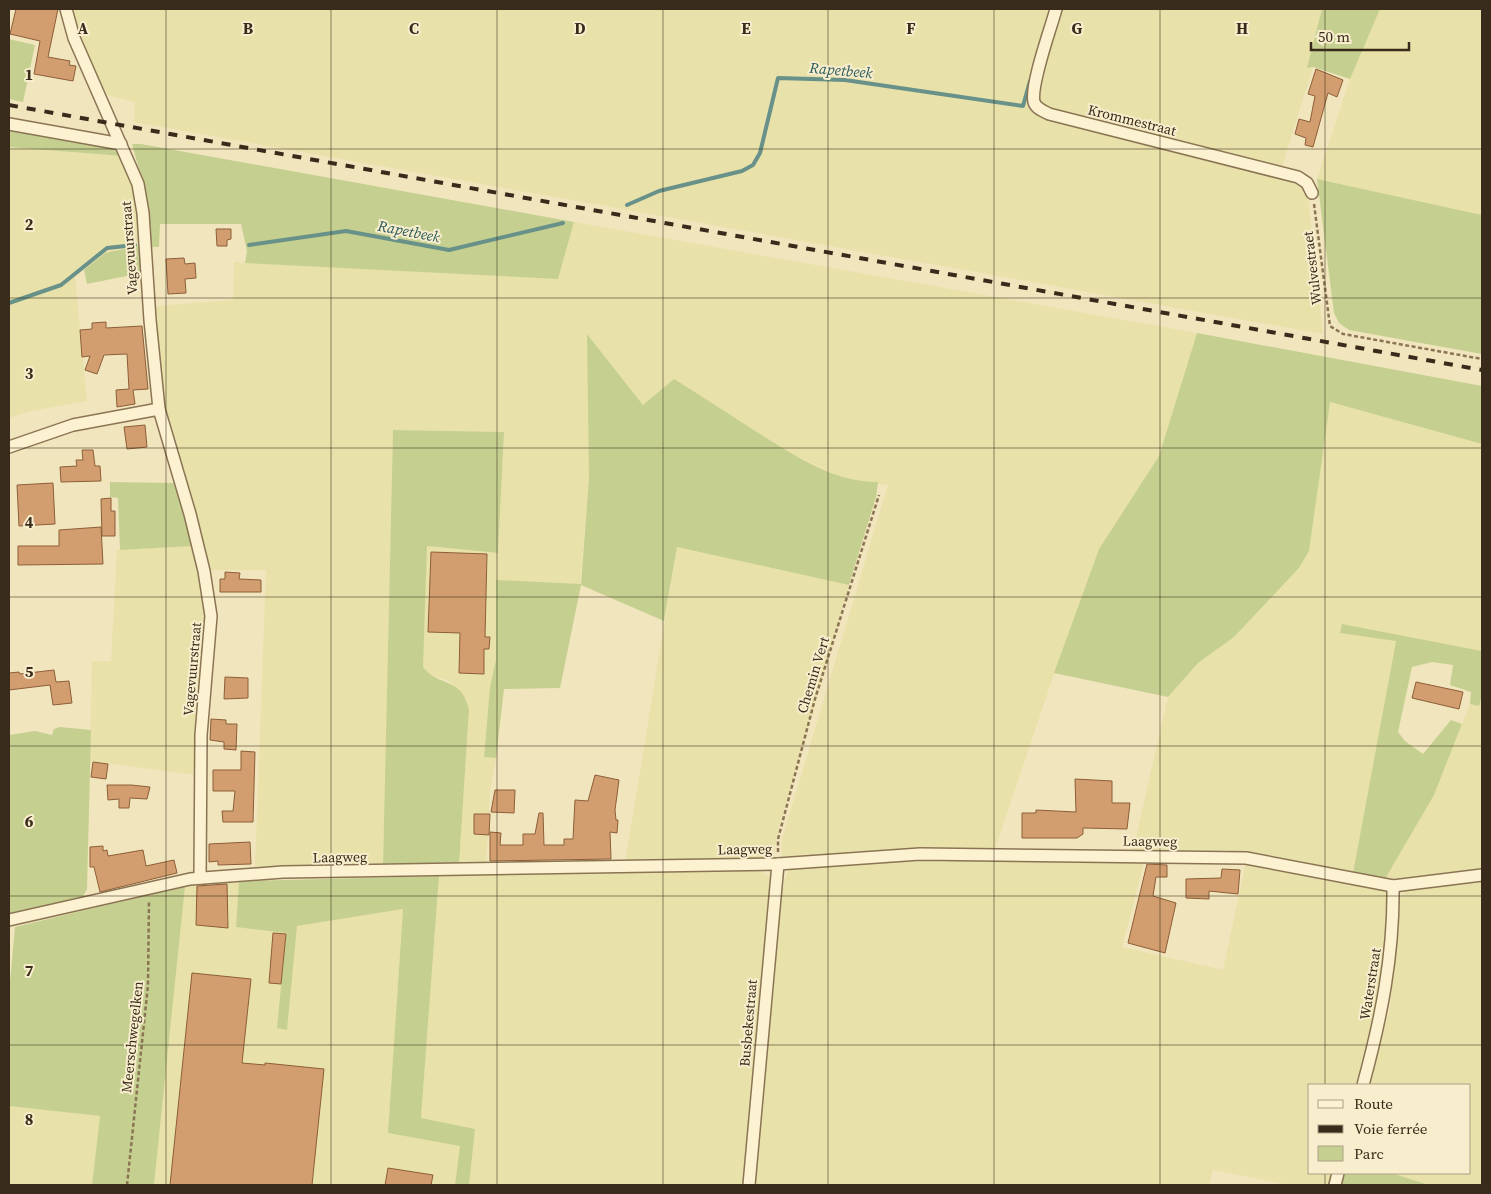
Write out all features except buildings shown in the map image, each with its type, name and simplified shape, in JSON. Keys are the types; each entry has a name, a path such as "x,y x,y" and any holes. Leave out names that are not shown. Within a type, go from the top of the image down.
{"street":[{"name":"Vagevuurstraat","path":"66,9 74,38 133,171 142,199 150,320 159,409 190,514 204,571 211,616 201,735 200,878"},
{"name":"Krommestraat","path":"1056,9 1036,84 1034,102 1037,108 1049,114 1298,177 1307,183 1312,193"},
{"path":"9,124 121,144"},
{"path":"9,446 73,425 159,409"},
{"name":"Laagweg","path":"9,920 200,878 283,872 778,864 920,854 1246,858 1393,886 1482,875"},
{"name":"Busbekestraat","path":"749,1185 778,864"},
{"name":"Waterstraat","path":"1363,1084 1378,1033 1390,966 1394,925 1393,886"}],"path":[{"name":"Wulvestraet","path":"1312,193 1330,326 1343,334 1482,358"},
{"name":"Chemin Vert","path":"778,864 778,839 815,700 879,495"},
{"name":"Meerschwegelken","path":"127,1185 148,985 149,890"}],"shaded area":[{"path":"72,9 1049,9 1029,86 1027,106 1033,114 1299,181 1307,186 1323,334 134,122 135,102 107,95 88,59"},
{"path":"1061,9 1322,9 1307,68 1313,67 1281,170 1053,112 1043,105 1039,100 1038,91"},
{"path":"1380,9 1482,9 1482,215 1317,179 1350,79"},
{"path":"9,147 122,156 134,187 138,213 139,246 105,253 75,277 87,401 26,412 9,418"},
{"path":"574,222 1197,333 1159,456 1099,549 1054,674 995,849 782,856 782,839 888,485 861,482 839,476 792,454 644,406 588,335 589,478 580,584 496,581 496,660 490,687 484,757 496,758 490,790 486,865 459,864 469,710 467,700 449,681 429,674 423,667 423,628 427,546 498,553 504,432 393,430 383,865 255,868 266,570 208,570 185,472 163,404 155,306 233,300 234,262 558,279"},
{"path":"1329,402 1482,444 1482,651 1342,624 1341,633 1396,640 1353,873 1226,850 1133,850 1168,697 1198,663 1234,637 1299,568 1309,551"},
{"path":"193,546 204,610 205,636 198,699 196,775 90,761 92,661 111,661 117,550"},
{"path":"677,547 849,585 777,834 773,858 625,862"},
{"path":"1482,696 1482,871 1385,879 1434,795 1470,704 1479,706"},
{"path":"1145,859 1122,947 1223,970 1246,863 1377,888 1387,893 1387,952 1377,1017 1357,1084 1308,1084 1308,1174 1333,1174 1329,1185 1289,1185 1213,1170 1209,1185 752,1185 783,889 786,876 790,869 874,862"},
{"path":"756,868 770,878 773,888 744,1185 469,1185 475,1129 421,1119 439,876"},
{"path":"1482,880 1482,1185 1429,1185 1394,1174 1471,1174 1471,1084 1369,1084 1390,1008 1400,899 1404,891 1414,887"},
{"path":"239,881 236,927 286,933 277,1028 287,1030 296,926 403,909 388,1133 461,1146 455,1185 154,1185 185,886 198,883"},
{"path":"9,1106 100,1116 92,1185 9,1185"}],"green space":[{"path":"1322,9 1380,9 1350,79 1313,67 1307,68"},
{"path":"9,39 35,45 23,102 9,99"},
{"path":"9,127 106,144 122,156 9,147"},
{"path":"132,144 141,144 574,222 558,279 245,263 247,251 241,224 160,224 159,247 151,247 146,194"},
{"path":"1317,179 1482,215 1482,354 1349,330 1339,323 1334,313"},
{"path":"139,246 141,273 87,284 84,270 105,253"},
{"path":"1197,333 1482,386 1482,444 1330,402 1309,551 1299,568 1234,637 1198,663 1168,697 1054,673 1099,549 1159,456"},
{"path":"587,334 643,405 674,379 812,464 844,477 878,482 876,497 849,585 677,547 664,621 581,585 560,688 504,689 496,758 484,757 490,687 496,660 496,580 581,584 589,478"},
{"path":"393,430 504,432 498,553 427,546 423,667 436,678 456,687 466,699 469,710 459,864 383,865"},
{"path":"110,482 174,483 193,546 120,550 118,498 110,497"},
{"path":"1342,624 1482,651 1482,696 1479,706 1470,704 1471,692 1450,685 1453,665 1432,662 1412,667 1398,732 1405,741 1423,754 1451,720 1462,724 1434,795 1385,879 1353,873 1396,641 1340,633"},
{"path":"60,727 91,730 87,889 81,900 9,913 9,735 35,731 52,735 54,729"},
{"path":"439,876 421,1118 475,1129 469,1185 455,1185 460,1146 388,1133 403,909 297,926 287,1030 277,1028 286,933 236,927 239,881"},
{"path":"185,886 154,1185 92,1185 100,1116 9,1106 9,993 15,927"},
{"path":"1344,1174 1394,1174 1429,1185 1340,1185"}],"waterway":[{"name":"Rapetbeek","path":"627,205 659,191 742,171 753,165 760,153 778,78 845,80 1023,106 1030,81"},
{"name":"Rapetbeek","path":"249,245 346,231 449,250 563,223"},
{"name":"Rapetbeek","path":"9,303 61,285 107,248 135,245"}],"railway":[{"path":"9,105 1482,370"}]}
